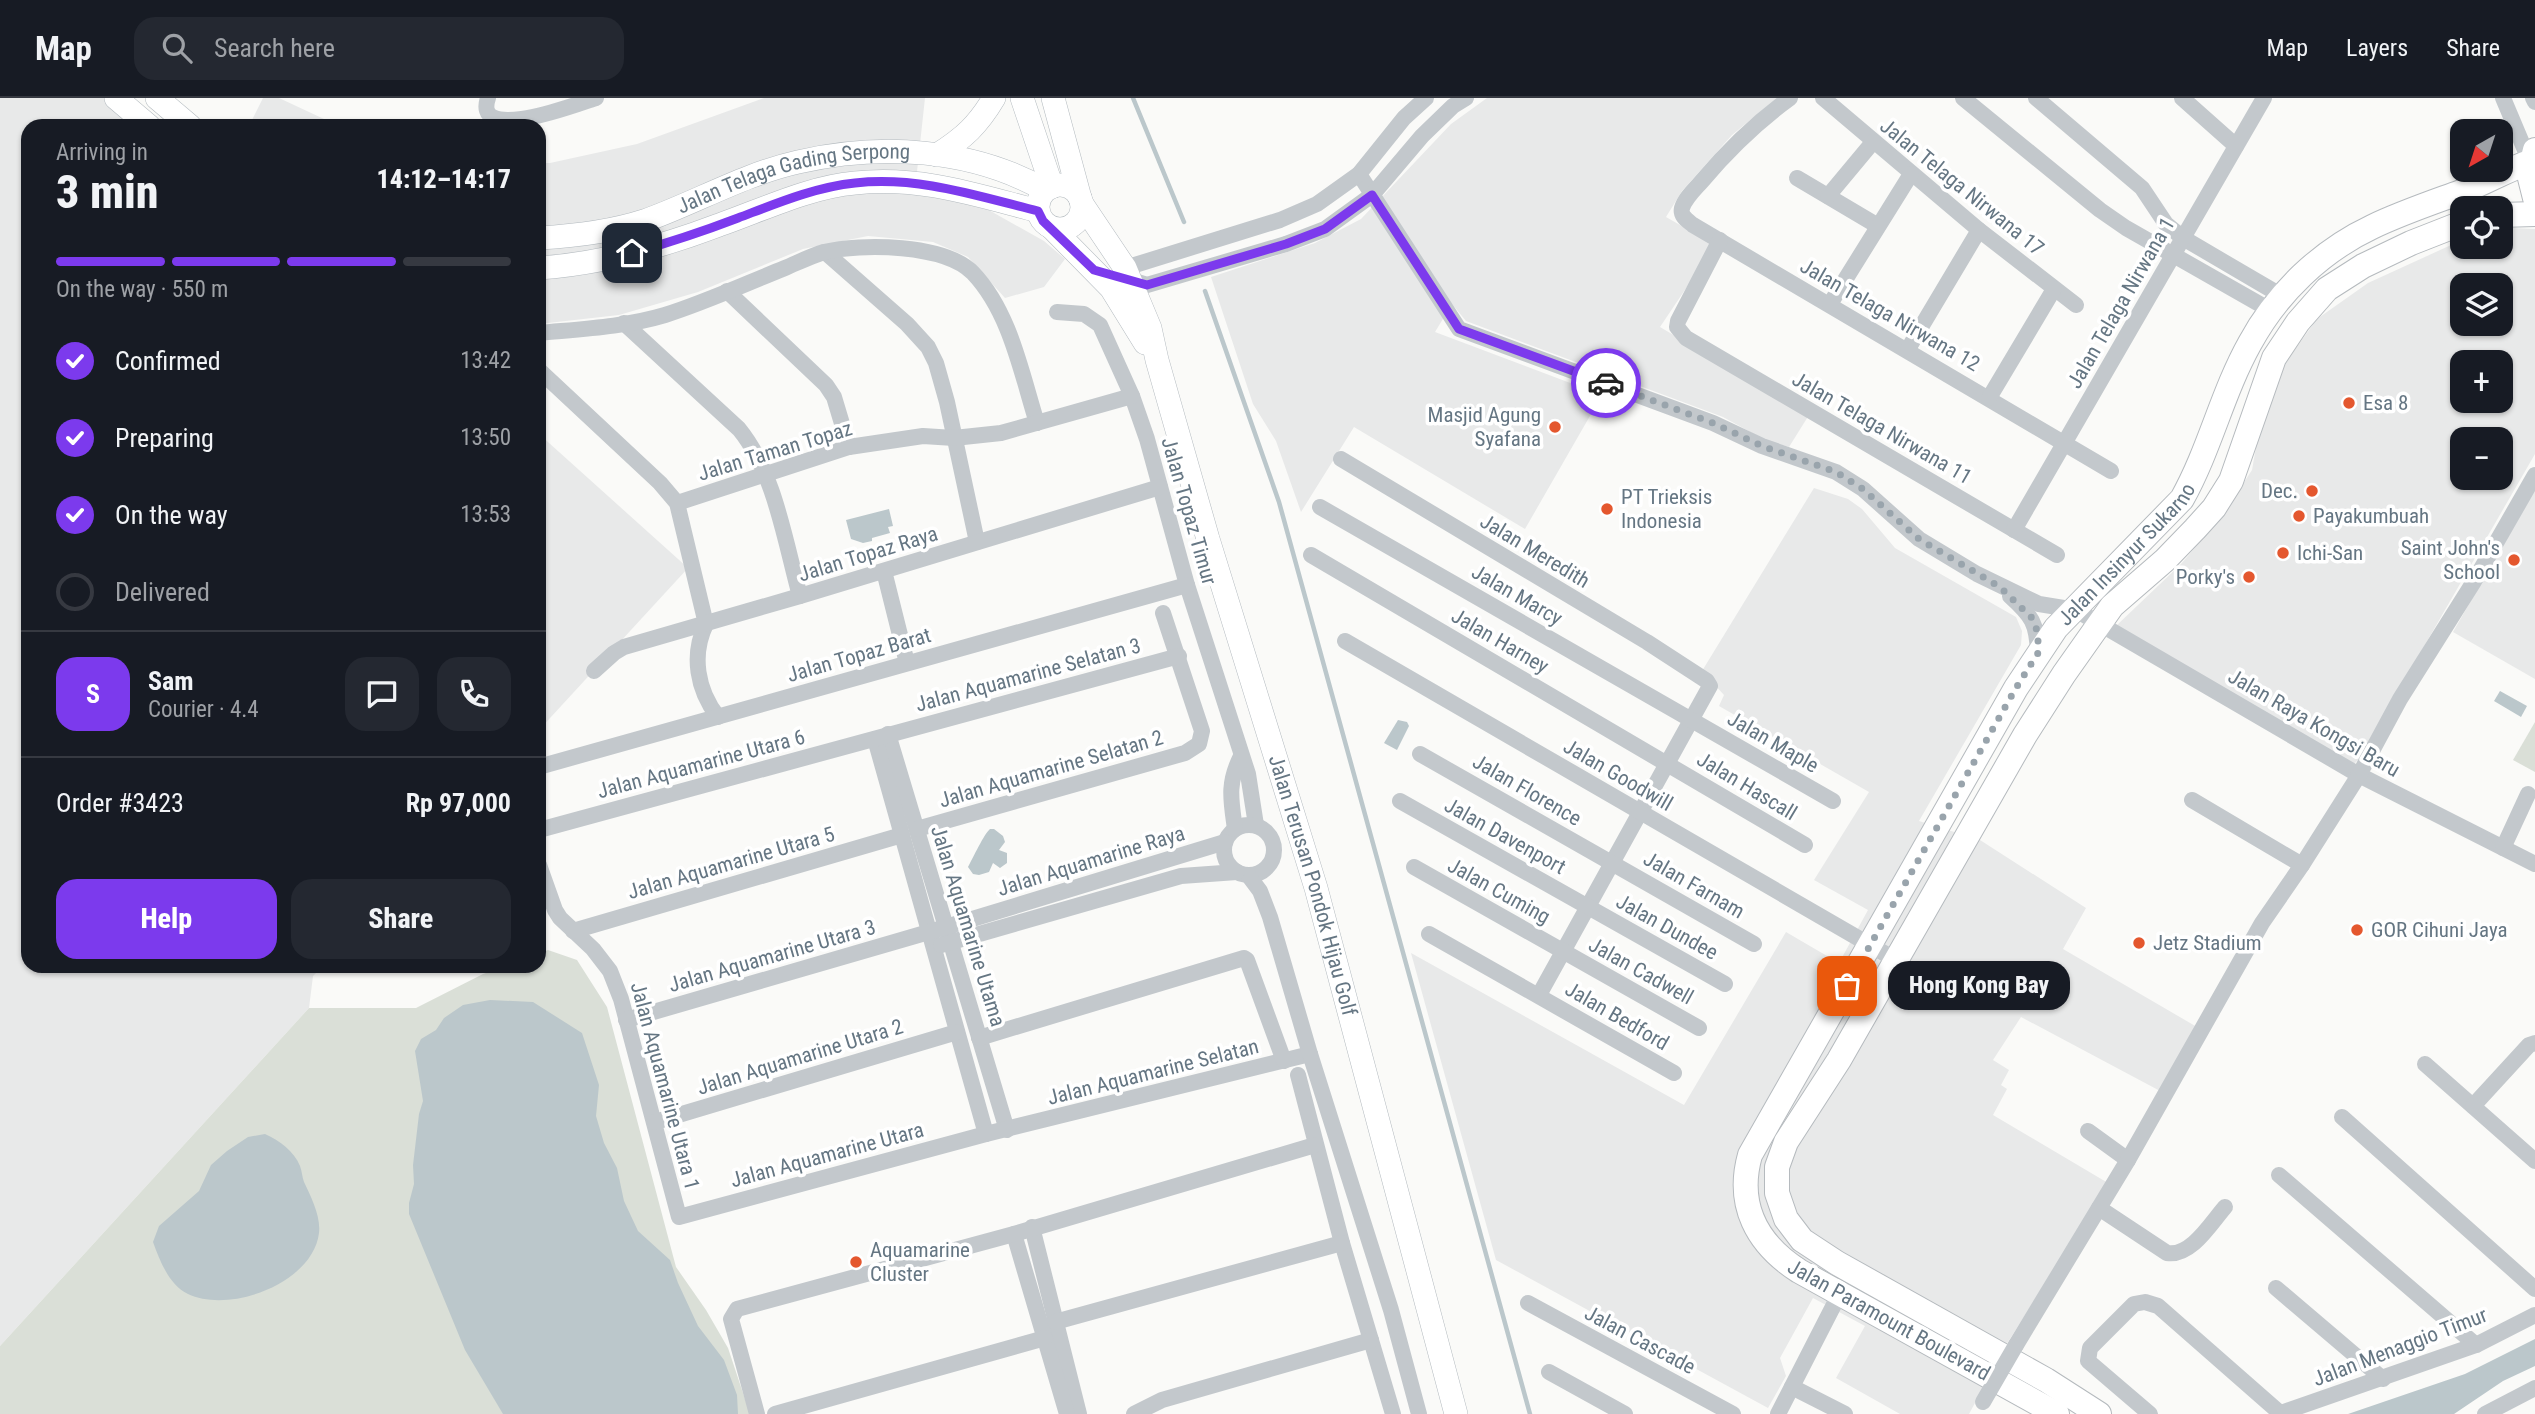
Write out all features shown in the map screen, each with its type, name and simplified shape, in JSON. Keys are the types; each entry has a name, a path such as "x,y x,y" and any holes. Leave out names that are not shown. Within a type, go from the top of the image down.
{"main road":[{"path":"116,98 141,119"},
{"path":"157,98 182,119"},
{"path":"937,155 977,124 995,98"},
{"path":"1022,98 1041,157 1040,201 1063,229 1074,224 1080,215 1081,201 1054,98"},
{"name":"Jalan Telaga Gading Serpong","path":"546,238 582,235 642,221 796,162 849,153 908,152 966,158 1010,171 1040,201"},
{"path":"1041,157 1069,154"},
{"path":"2533,156 2530,186 2535,198"},
{"name":"Jalan Insinyur Sukarno","path":"1767,1122 2038,653 2056,628 2182,499 2197,473 2230,383 2249,343 2276,303 2315,263 2342,243 2370,228 2465,191 2533,156"},
{"name":"Jalan Telaga Gading Serpong","path":"546,267 613,258 651,248 789,199 854,183 898,181 1040,201"},
{"path":"1040,201 1061,185 1071,188 1081,201"},
{"name":"Jalan Terusan Pondok Hijau Golf","path":"1040,201 1121,302 1137,332 1157,360"},
{"name":"Jalan Terusan Pondok Hijau Golf","path":"1081,201 1128,274 1150,328 1208,538 1316,888 1456,1414"},
{"path":"2513,215 2535,214"},
{"name":"Jalan Insinyur Sukarno","path":"1780,1157 1786,1142 1839,1060 2025,735 2098,624 2112,606 2165,560 2214,508 2231,481 2274,358 2298,322 2327,289 2363,266 2450,226"},
{"path":"1094,270 1128,274"},
{"path":"1954,800 1979,814"},
{"name":"Jalan Paramount Boulevard","path":"1767,1122 1750,1155 1745,1172 1749,1209 1756,1228 1777,1257 2057,1414"},
{"name":"Jalan Paramount Boulevard","path":"1780,1157 1775,1179 1777,1193 1786,1220 1802,1240 1837,1263 2046,1380 2099,1414"}],"street":[{"path":"528,119 596,98"},
{"path":"1128,274 1280,220 1317,204 1359,174 1404,118 1426,98"},
{"path":"1128,274 1147,285 1286,244 1325,229 1372,195 1422,136 1453,106 1466,98"},
{"name":"Jalan Telaga Nirwana 12","path":"1790,98 1770,112 1726,154 1687,199 1681,212 1693,225 1908,349 2111,471"},
{"name":"Jalan Telaga Nirwana 17","path":"1823,98 1979,230 2076,305"},
{"path":"1963,98 2126,229 2206,274 2276,303"},
{"path":"2036,98 2142,188 2166,224 2276,303"},
{"path":"2182,98 2236,146"},
{"name":"Jalan Telaga Nirwana 1","path":"2014,530 2264,98"},
{"path":"2503,98 2533,156"},
{"path":"488,105 494,118 498,119"},
{"path":"1828,196 1873,142"},
{"path":"1359,174 1459,329 1713,423 1762,446 1836,472 1863,489 1919,539 2000,587 2039,604 2076,610"},
{"path":"1830,304 1911,174"},
{"path":"1797,178 1878,226"},
{"path":"1908,349 1979,230"},
{"name":"Jalan Telaga Nirwana 11","path":"1720,240 1678,321 1677,327 1686,338 2057,555"},
{"path":"546,332 601,327 664,315 825,252 870,248 925,250 951,258 970,270 987,289 1000,310 1037,423"},
{"path":"825,252 913,330 928,347 942,382 977,542"},
{"path":"1989,398 2054,289"},
{"path":"727,291 826,384 834,397 849,447"},
{"name":"Jalan Topaz Timur","path":"1057,312 1084,314 1100,325 1132,396 1187,585 1248,775 1256,825"},
{"path":"624,323 739,429 750,443 766,475 800,596"},
{"path":"546,377 660,483 677,503 706,624 699,639 698,672 708,704 718,717"},
{"name":"Jalan Taman Topaz","path":"677,503 849,447 923,436 954,438 1001,433 1132,396"},
{"name":"Jalan Meredith","path":"1341,459 1647,642 1707,681 1710,686 1693,720"},
{"path":"1979,1408 2128,1160 2262,922 2359,775 2400,699 2473,583 2535,475"},
{"name":"Jalan Topaz Raya","path":"594,671 624,647 1160,487"},
{"name":"Jalan Marcy","path":"1320,507 1693,720"},
{"name":"Jalan Harney","path":"1311,555 1668,763"},
{"path":"884,571 907,663"},
{"name":"Jalan Topaz Barat","path":"546,765 1187,585"},
{"path":"2000,587 2032,618 2038,633 2038,653"},
{"name":"Jalan Raya Kongsi Baru","path":"2076,610 2359,775 2535,864"},
{"path":"1163,613 1179,656"},
{"path":"2056,628 2085,645"},
{"name":"Jalan Goodwill","path":"1345,641 1896,960"},
{"name":"Jalan Aquamarine Selatan 3","path":"881,737 1179,656"},
{"name":"Jalan Aquamarine Selatan 2","path":"909,832 1185,754 1196,747 1202,731 1179,656"},
{"path":"1539,995 1693,720"},
{"name":"Jalan Maple","path":"1693,720 1833,801"},
{"name":"Jalan Aquamarine Utara 6","path":"546,828 881,737"},
{"name":"Jalan Aquamarine Utama","path":"881,737 909,832 948,935 1007,1130"},
{"name":"Jalan Florence","path":"1420,754 1612,863"},
{"path":"1241,756 1232,774 1230,836 1225,859 1249,872 1260,891 1391,1310 1419,1414"},
{"name":"Jalan Hascall","path":"1668,763 1805,845"},
{"path":"2504,848 2528,794"},
{"path":"2192,800 2302,865"},
{"name":"Jalan Davenport","path":"1400,801 1588,907"},
{"path":"1230,836 1240,826 1256,825 1267,833 1274,848 1269,865 1249,872"},
{"name":"Jalan Aquamarine Utama","path":"909,832 931,940 986,1134"},
{"name":"Jalan Aquamarine Utara 5","path":"573,931 909,832"},
{"name":"Jalan Aquamarine Raya","path":"948,935 1230,836"},
{"name":"Jalan Farnam","path":"1612,863 1754,944"},
{"name":"Jalan Cuming","path":"1414,867 1564,951"},
{"name":"Jalan Aquamarine Raya","path":"931,940 1181,876 1249,872"},
{"name":"Jalan Aquamarine Utara 1","path":"546,885 555,910 593,949 610,971 655,1122 679,1217"},
{"name":"Jalan Dundee","path":"1588,907 1725,984"},
{"name":"Jalan Bedford","path":"1429,934 1674,1073"},
{"name":"Jalan Aquamarine Utara 3","path":"626,1020 931,940"},
{"name":"Jalan Cadwell","path":"1564,951 1699,1028"},
{"path":"979,1038 1243,958 1247,960 1284,1061"},
{"name":"Jalan Aquamarine Utara 2","path":"655,1122 957,1032"},
{"path":"2473,1106 2529,1045 2535,1043"},
{"name":"Jalan Aquamarine Selatan","path":"986,1134 1310,1054"},
{"path":"2425,1063 2535,1161"},
{"path":"1298,1075 1342,1243 1393,1414"},
{"path":"2342,1117 2535,1289"},
{"path":"2088,1131 2128,1160"},
{"name":"Jalan Aquamarine Utara","path":"679,1217 986,1134"},
{"path":"757,1414 731,1319 737,1309 1014,1234 1315,1144"},
{"path":"2279,1175 2476,1345"},
{"path":"2099,1208 2167,1253 2175,1254 2189,1248 2225,1207"},
{"path":"1032,1227 1079,1414"},
{"path":"1014,1234 1067,1414"},
{"path":"1055,1322 1342,1243"},
{"path":"2276,1288 2382,1379"},
{"path":"1778,1414 1840,1293"},
{"path":"2150,1414 2088,1361 2090,1348 2134,1304 2145,1302 2158,1306 2279,1413"},
{"name":"Jalan Cascade","path":"1528,1303 1733,1414"},
{"name":"Jalan Menaggio Timur","path":"2279,1413 2476,1345 2535,1315"},
{"path":"775,1414 1045,1338"},
{"path":"1134,1414 1162,1400 1371,1340"},
{"path":"1549,1372 1625,1414"},
{"path":"1792,1387 1845,1414"},
{"path":"2485,1414 2535,1388"}],"shaded area":[{"path":"0,98 105,98 128,119 21,119 21,973 316,973 313,976 309,1008 0,1346"},
{"path":"263,98 279,98 324,119 252,119"},
{"path":"764,98 925,98 915,190 987,209 1044,241 1065,259 1044,287 1005,298 968,257 933,242 868,236 803,249 698,292 619,315 546,323 546,163 637,144"},
{"path":"1487,98 1777,98 1732,135 1682,191 1666,217 1708,241 1711,251 1660,327 1809,415 1789,447 1765,440 1723,417 1466,321 1452,304 1435,332 1602,395 1525,529 1354,427 1301,512 1276,441 1253,404 1211,277 1315,243 1361,219 1451,124"},
{"path":"2513,228 2535,229 2535,454 2354,764 2116,626 2181,564 2222,516 2252,470 2260,425 2278,373 2317,319 2368,283 2450,245 2450,259 2513,259"},
{"path":"546,440 688,568 546,722"},
{"path":"1814,488 1848,499 1862,509 1895,548 2016,617 2022,631 2021,645 1919,821 1980,840 2086,908 2063,949 2197,1027 2162,1092 2021,1017 1993,1060 2009,1070 2001,1085 2007,1089 1993,1115 2108,1183 2008,1342 1969,1414 1900,1414 1836,1378 1865,1326 1813,1298 1780,1358 1786,1376 1768,1408 1496,1260 1411,953 1684,1105 1786,932 1839,963 1868,910 1814,880 1869,792 1719,706 1724,695 1702,671"},
{"name":"Saint John's School","path":"2535,489 2535,679 2453,632"},
{"path":"889,509 893,526 888,527 890,533 863,543 851,539 846,520"},
{"path":"2500,691 2527,706 2521,717 2494,701"},
{"path":"1398,720 1407,722 1409,726 1397,750 1384,743"},
{"path":"2535,722 2535,772 2513,760"},
{"path":"990,829 1003,836 1005,842 999,850 1007,853 1007,863 1000,868 993,863 989,872 973,874 968,867"},
{"path":"546,951 577,960 607,1007 676,1267 728,1348 750,1414 0,1414 0,1346 309,1008 416,1008 486,973 546,973"},
{"path":"490,1000 533,1002 582,1033 599,1085 596,1116 604,1143 617,1168 624,1201 638,1231 670,1260 698,1326 724,1360 737,1395 738,1414 503,1414 465,1350 409,1214 419,1114 423,1101 415,1051 421,1039 436,1030 444,1018 463,1005"},
{"path":"265,1134 286,1147 300,1166 318,1220 319,1233 313,1251 302,1266 286,1280 267,1290 225,1300 205,1299 188,1294 170,1279 159,1257 153,1242 159,1226 199,1191 211,1165 227,1151 248,1137"},
{"path":"2535,1339 2535,1366 2503,1381 2454,1414 2348,1414 2465,1374"}],"waterway":[{"path":"1133,98 1184,222"},
{"path":"1205,291 1279,502 1530,1414"}],"way so far":[{"path":"1606,383 1713,423 1762,446 1836,472 1863,489 1919,539 2000,587 2024,608 2036,626 2038,653 1847,986"}],"place":[{"name":"Esa 8","path":"2349,403"},
{"name":"Masjid Agung Syafana","path":"1555,427"},
{"name":"Dec.","path":"2312,491"},
{"name":"PT Trieksis Indonesia","path":"1607,509"},
{"name":"Payakumbuah","path":"2299,516"},
{"name":"Ichi-San","path":"2283,553"},
{"name":"Saint John's School","path":"2514,560"},
{"name":"Porky's","path":"2249,577"},
{"name":"GOR Cihuni Jaya","path":"2357,930"},
{"name":"Jetz Stadium","path":"2139,943"},
{"name":"Hong Kong Bay","path":"1847,986"},
{"name":"Aquamarine Cluster","path":"856,1262"}],"route":[{"path":"632,253 718,226 789,199 854,183 898,181 954,188 1038,211 1043,221 1094,270 1147,285 1286,244 1325,229 1372,195 1459,329 1606,383"}]}
